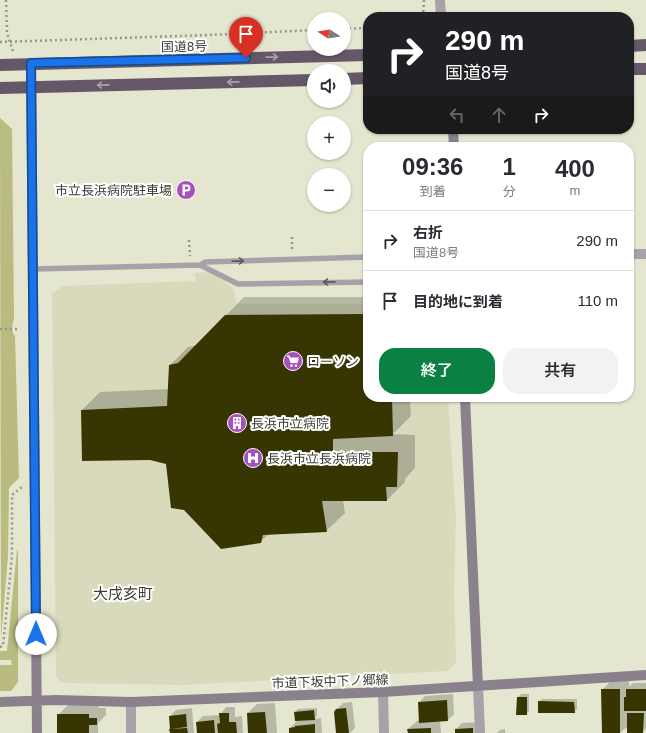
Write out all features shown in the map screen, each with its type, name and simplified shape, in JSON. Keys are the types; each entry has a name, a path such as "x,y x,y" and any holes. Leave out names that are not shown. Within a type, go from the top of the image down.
{"highway":[{"path":"634,46 646,45"},
{"name":"国道8号","path":"5,64 363,55"},
{"path":"634,69 646,69"},
{"path":"351,79 363,78"},
{"path":"5,88 307,80"}],"street":[{"path":"440,0 441,12"},
{"path":"31,63 37,733"},
{"path":"634,254 646,254"},
{"path":"465,402 480,733"},
{"name":"市道下坂中下ノ郷線","path":"0,702 56,700 130,702 383,692 646,675"},
{"path":"383,692 384,733"},
{"path":"130,702 131,733"}],"lane":[{"path":"200,265 204,262 363,257"},
{"path":"34,269 200,265 238,284 363,282"}],"path":[{"path":"6,0 8,33 13,51"},
{"path":"423,12 424,0"},
{"path":"351,29 363,28"},
{"path":"0,42 307,30"},
{"path":"292,237 292,253"},
{"path":"0,329 19,329"},
{"path":"0,647 3,646 12,557 12,495 22,487"}],"shaded area":[{"name":"長浜市立長浜病院","path":"211,272 233,288 237,304 363,304 363,402 448,402 456,520 454,589 456,662 448,671 183,685 62,683 56,677 52,294 63,286 196,281 195,273"}],"green space":[{"path":"0,118 12,129 14,319 12,328 15,336 19,478 9,488 8,556 1,639"},
{"path":"17,550 18,682 11,691 0,691 0,665 12,665 11,660 0,660 0,651 7,651"}],"building":[{"name":"長浜市立病院","path":"363,314 363,402 392,402 393,436 333,439 333,452 398,452 397,487 386,487 387,501 322,501 327,532 263,535 261,543 221,549 184,510 171,508 166,464 150,460 82,461 81,410 167,406 169,365 178,363 225,315"},
{"path":"601,689 620,689 620,733 602,733"},
{"path":"626,689 646,689 646,711 624,711 624,697 626,697"},
{"path":"517,697 527,697 527,715 516,715"},
{"path":"447,700 448,721 419,723 418,702"},
{"path":"538,701 574,702 575,713 538,713"},
{"path":"346,708 349,733 336,733 334,712 336,709"},
{"path":"314,710 315,720 295,721 294,712"},
{"path":"265,712 267,733 248,733 247,713"},
{"path":"219,713 229,713 229,722 236,722 237,733 218,733 217,724 220,723"},
{"path":"627,713 644,713 643,733 627,733"},
{"path":"57,714 89,714 89,718 97,718 97,725 89,725 89,733 57,733"},
{"path":"186,714 187,727 170,729 169,716"},
{"path":"214,720 215,733 197,733 196,722"},
{"path":"315,724 315,733 289,733 289,728"},
{"path":"187,728 188,733 170,733 169,729"},
{"path":"431,728 431,733 408,733 407,729"},
{"path":"473,728 473,733 455,733 455,729"}],"place":[{"name":"市立長浜病院駐車場","path":"186,190"},
{"name":"ローソン","path":"293,361"},
{"name":"長浜市立病院","path":"237,423"},
{"name":"長浜市立長浜病院","path":"253,458"}],"district":[{"name":"大戌亥町","path":"123,594"}],"route":[{"path":"36,634 31,63 246,58"}]}
